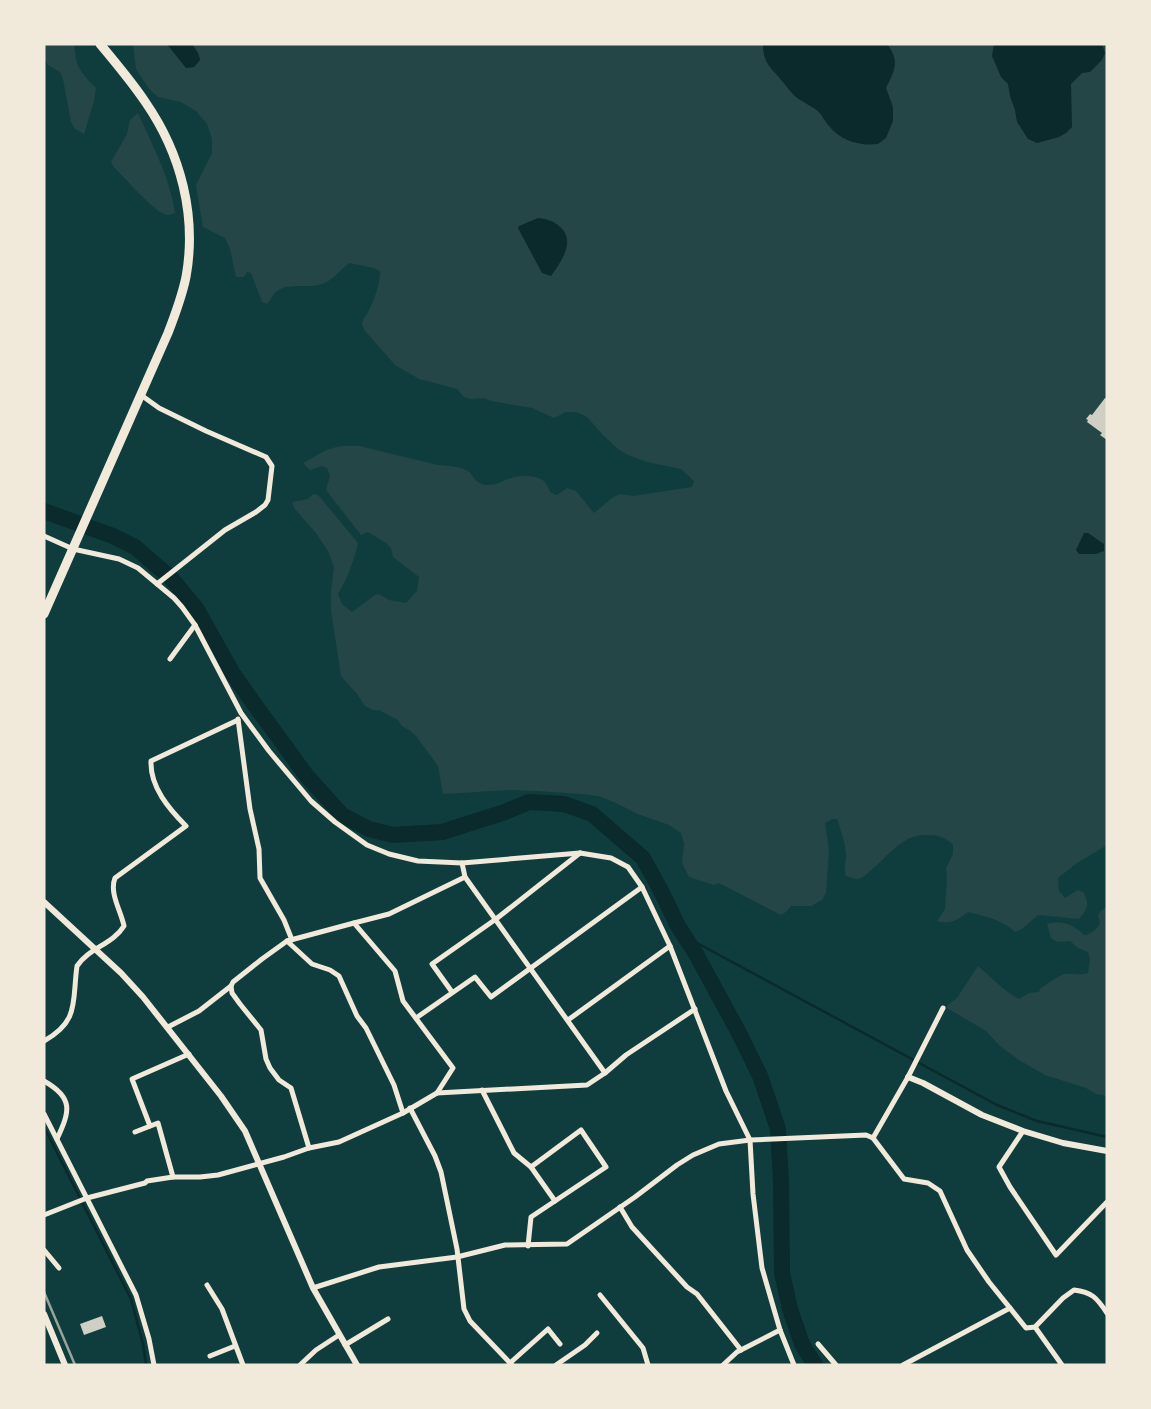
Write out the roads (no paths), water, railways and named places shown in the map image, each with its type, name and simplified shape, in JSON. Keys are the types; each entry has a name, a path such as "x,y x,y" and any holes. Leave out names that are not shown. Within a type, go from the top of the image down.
{"highway":[{"path":"44,614 168,333 181,296 188,264 188,216 180,172 169,142 146,103 100,44"}],"street":[{"path":"141,396 206,431 266,457 272,466 265,505 225,530 159,582"},
{"path":"44,536 73,549 119,559 159,582 183,607 195,625 241,713 311,800 367,845 418,861 462,863 580,853 611,858 628,867 642,887 670,946 726,1091 750,1140 753,1195 762,1268 780,1330 794,1365"},
{"path":"170,659 195,625"},
{"path":"241,713 238,720 250,809 259,849 260,878 284,920 289,940 312,964 339,976 394,1085 403,1113"},
{"path":"44,1041 60,1031 71,1014 77,966 95,949 120,934 124,926 114,893 115,878 186,826 160,795 151,761 238,720"},
{"path":"452,992 432,964 496,919 580,853"},
{"path":"462,863 465,877 605,1073"},
{"path":"168,1027 199,1011 289,940 389,914 465,877"},
{"path":"416,1018 475,976 491,997 642,887"},
{"path":"44,902 121,973 168,1027 245,1131 313,1287 358,1365"},
{"path":"354,923 395,971 403,1001 453,1068 437,1093"},
{"path":"568,1020 670,946"},
{"path":"231,986 240,1004 261,1030 270,1068 279,1080 291,1088 309,1148"},
{"path":"873,1138 943,1008"},
{"path":"44,1215 87,1198 147,1181 225,1173 339,1142 403,1113 437,1093 587,1085 695,1009"},
{"path":"150,1126 132,1079 189,1054"},
{"path":"909,1074 982,1115 1023,1132 1107,1151"},
{"path":"44,1081 58,1089 67,1105 57,1139"},
{"path":"482,1090 514,1153 531,1167 555,1201"},
{"path":"410,1108 441,1172 457,1249 462,1301 467,1316 511,1364 548,1329 561,1344"},
{"path":"44,1114 136,1295 149,1339 153,1365"},
{"path":"135,1132 158,1123 173,1177"},
{"path":"528,1246 531,1217 606,1167 581,1130 531,1167"},
{"path":"1023,1132 999,1167 1056,1255 1107,1202"},
{"path":"313,1287 379,1267 457,1257 505,1245 567,1244 693,1155 719,1144 763,1139 866,1135 873,1138 904,1179 928,1183 940,1191 967,1250 1027,1328 1035,1327 1074,1290 1087,1292 1099,1301 1107,1313"},
{"path":"620,1207 632,1227 696,1294 741,1350"},
{"path":"44,1250 59,1268"},
{"path":"207,1285 222,1309 243,1365"},
{"path":"600,1295 643,1348 648,1365"},
{"path":"904,1365 1010,1308"},
{"path":"44,1314 65,1365"},
{"path":"345,1345 388,1319"},
{"path":"1035,1327 1062,1365"},
{"path":"723,1365 741,1350 780,1330"},
{"path":"556,1365 597,1333"},
{"path":"300,1365 316,1350 339,1335"},
{"path":"818,1344 836,1365"},
{"path":"210,1356 236,1346"}],"waterway":[{"path":"44,511 113,536 135,547 171,578 196,608 233,674 260,712 306,775 342,815 369,829 393,835 442,832 529,802 564,804 592,814 643,858 739,1033 760,1076 771,1108 778,1129 782,1273 802,1344 815,1365"},
{"path":"684,936 997,1105 1037,1121 1107,1137"},
{"path":"44,1127 131,1299 146,1365"}],"railway":[{"path":"44,1292 75,1365"}]}
